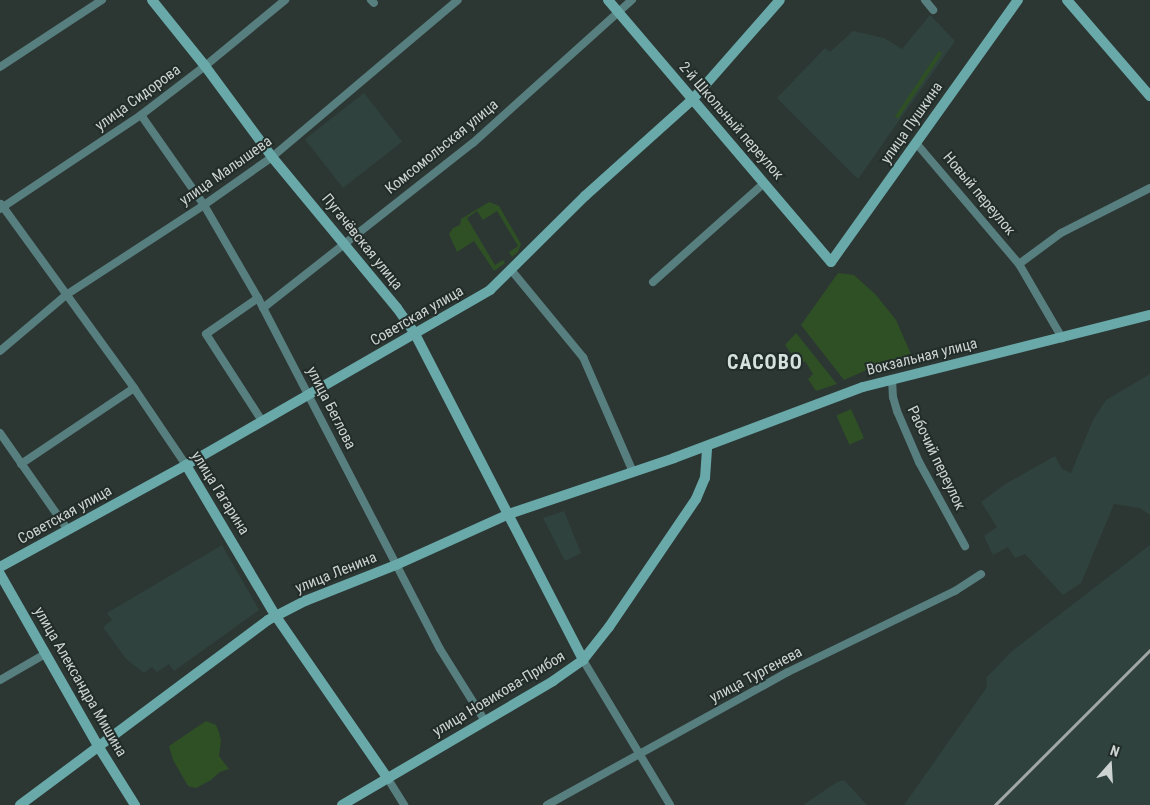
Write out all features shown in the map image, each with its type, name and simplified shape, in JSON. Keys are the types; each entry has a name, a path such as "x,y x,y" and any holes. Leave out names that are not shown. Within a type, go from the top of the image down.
{"street":[{"path":"0,67 102,0"},
{"name":"Пугачёвская улица","path":"152,0 205,66 272,157 398,308 415,334 583,660"},
{"name":"улица Сидорова","path":"1,206 141,115 205,66 285,0"},
{"name":"улица Малышева","path":"0,351 66,295 204,205 272,157 458,0"},
{"name":"2-й Школьный переулок","path":"608,0 831,262"},
{"name":"Комсомольская улица","path":"263,308 473,143 632,0"},
{"name":"Советская улица","path":"0,567 186,465 490,290 512,271 585,196 692,100 780,0"},
{"path":"925,0 933,10"},
{"name":"улица Пушкина","path":"831,262 1018,0"},
{"path":"1067,0 1150,96"},
{"name":"улица Беглова","path":"141,115 204,205 258,298 440,649 485,721"},
{"name":"Новый переулок","path":"916,143 1019,264 1062,338"},
{"path":"653,282 764,183"},
{"path":"1019,264 1062,233 1150,188"},
{"name":"улица Гагарина","path":"1,206 134,388 186,465 275,615 404,805"},
{"path":"512,271 583,357 633,472"},
{"path":"258,298 206,334 262,421"},
{"name":"Вокзальная улица","path":"706,446 846,393 892,379 1062,338 1150,314"},
{"name":"Рабочий переулок","path":"892,379 893,397 897,411 920,462 965,546"},
{"path":"21,464 134,388"},
{"path":"0,433 68,530"},
{"name":"улица Ленина","path":"20,805 275,615 396,565 509,514 706,446"},
{"name":"улица Новикова-Прибоя","path":"342,805 553,682 583,660 602,638 696,500 706,469 706,446"},
{"name":"улица Александра Мишина","path":"0,574 98,746 135,805"},
{"name":"улица Тургенева","path":"547,805 788,672 955,591 981,574"},
{"path":"0,680 45,654"},
{"path":"583,660 670,805"}],"shaded area":[{"path":"930,15 955,41 858,179 777,98 825,48 830,52 853,31 884,38 902,49"},
{"path":"364,93 402,142 343,188 305,139"},
{"path":"1150,374 1150,515 1140,508 1114,504 1081,583 1063,595 1025,554 1015,558 1008,547 993,555 984,536 997,527 981,502 1007,483 1055,456 1062,469 1071,473 1093,420 1106,400"},
{"path":"564,511 581,553 565,561 543,518"},
{"path":"222,545 259,610 174,671 169,664 157,672 152,667 144,673 126,659 103,627 112,620 107,613"},
{"path":"1150,545 1150,805 904,805 987,687 986,678 1012,651"},
{"path":"844,780 867,805 803,805 837,782"}],"green space":[{"path":"939,51 942,53 898,119 895,116"},
{"path":"489,202 499,206 521,244 518,252 512,257 509,252 518,246 497,211 483,220 477,211 467,218 495,265 503,260 505,263 494,271 474,241 457,252 449,234 453,228 460,225 461,219"},
{"path":"838,273 854,275 876,295 896,320 914,361 871,368 844,380 801,325"},
{"path":"796,333 837,384 816,391 808,379 813,374 805,361 799,364 785,345"},
{"path":"851,409 864,438 849,445 836,416"},
{"path":"206,721 216,725 221,741 219,756 229,769 220,772 211,780 196,788 188,786 173,760 169,746"}],"railway":[{"path":"995,805 1150,650"}],"district":[{"name":"САСОВО","path":"765,362"}]}
